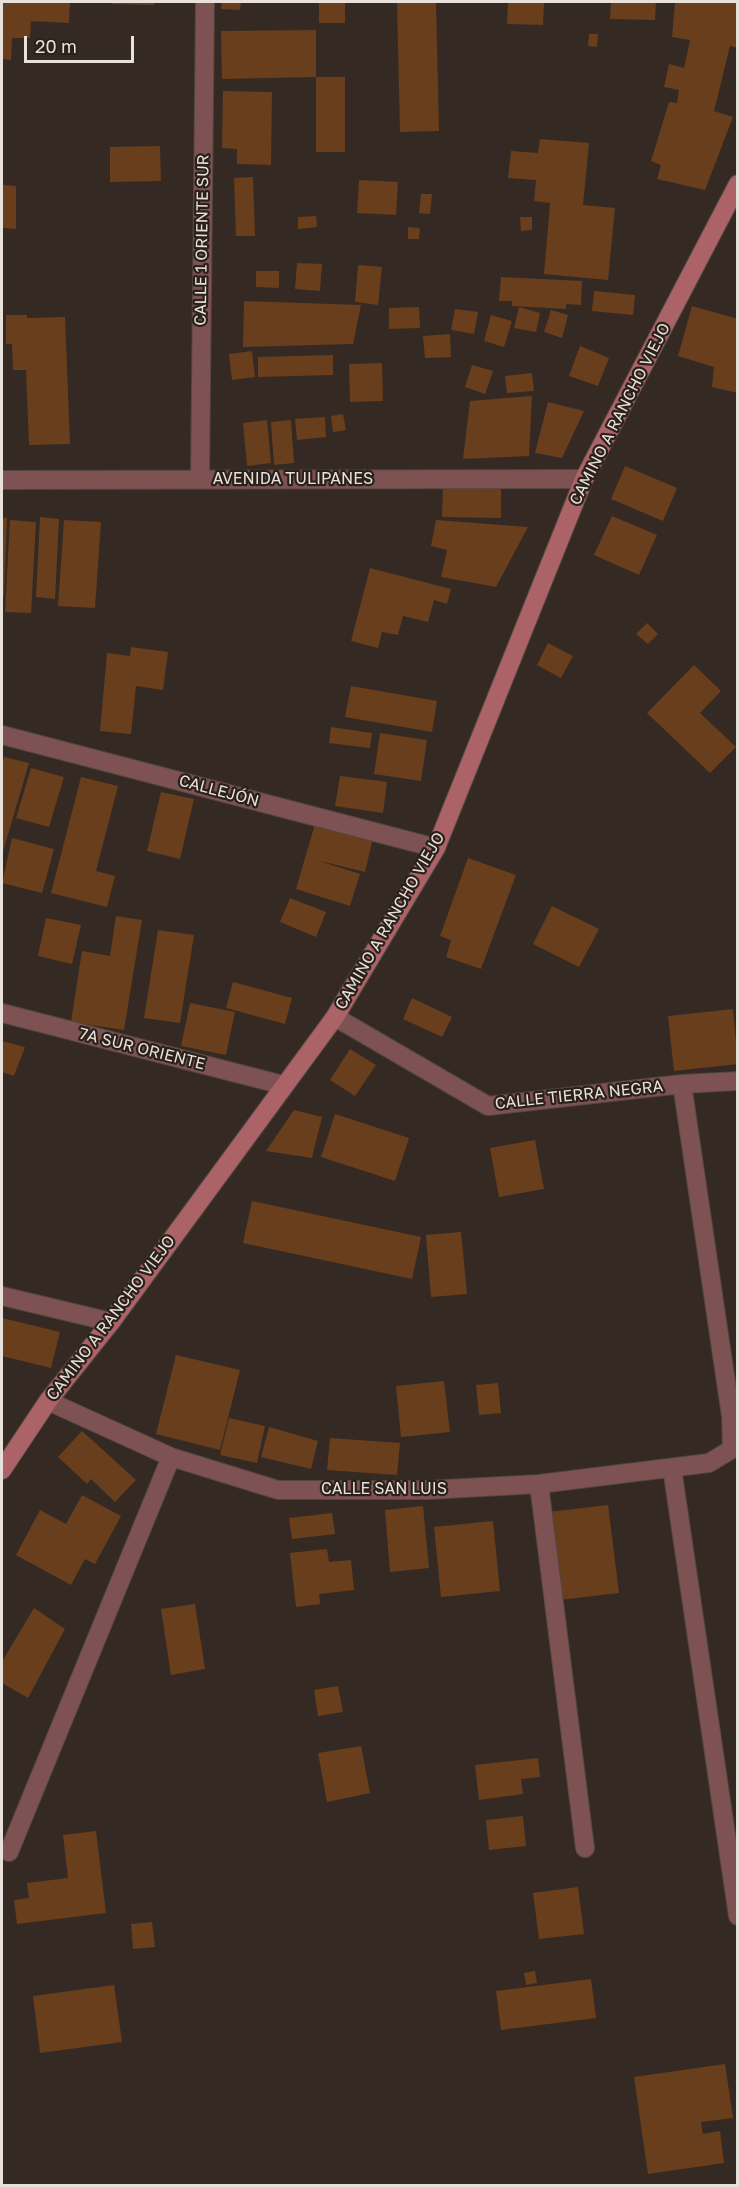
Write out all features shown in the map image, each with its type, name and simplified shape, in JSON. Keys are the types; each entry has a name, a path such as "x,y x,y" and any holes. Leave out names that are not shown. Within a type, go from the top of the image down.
{"street":[{"name":"CALLE 1 ORIENTE SUR","path":"200,479 205,2"},
{"name":"CAMINO A RANCHO VIEJO","path":"2,1470 48,1401 111,1322 335,1017 436,848 584,479 738,184"},
{"name":"AVENIDA TULIPANES","path":"2,480 584,479"},
{"name":"CALLEJÓN","path":"2,735 436,848"},
{"name":"7A SUR ORIENTE","path":"2,1014 283,1085"},
{"name":"CALLE TIERRA NEGRA","path":"335,1017 488,1106 682,1084 738,1081"},
{"name":"CALLE SAN LUIS","path":"48,1401 171,1457 278,1490 428,1490 539,1484 709,1463 732,1449 731,1416 682,1084"},
{"path":"2,1296 111,1322"},
{"path":"9,1852 171,1457"},
{"path":"672,1468 738,1916"},
{"path":"539,1484 585,1848"}],"building":[{"path":"2,2 70,2 69,23 31,21 30,38 12,38 11,60 2,59"},
{"path":"113,2 154,2 154,5 112,4"},
{"path":"222,2 241,2 240,10 221,9"},
{"path":"319,2 345,2 345,23 319,23"},
{"path":"397,2 436,2 439,131 400,132"},
{"path":"508,2 544,2 543,25 507,24"},
{"path":"611,2 656,2 655,20 610,19"},
{"path":"675,2 738,2 738,48 730,46 714,111 733,117 705,190 657,179 661,165 651,161 669,102 677,103 679,90 664,87 669,64 684,68 690,40 672,37"},
{"path":"316,30 316,77 222,79 221,31"},
{"path":"589,34 598,34 597,47 588,46"},
{"path":"316,77 345,77 345,152 316,152"},
{"path":"223,91 272,92 271,165 237,164 237,149 222,148"},
{"path":"540,139 589,143 583,205 615,208 608,280 544,274 550,203 534,201 536,180 508,178 511,151 538,153"},
{"path":"160,146 161,181 110,182 110,147"},
{"path":"253,177 255,236 236,236 234,178"},
{"path":"359,180 398,182 396,215 357,213"},
{"path":"2,185 16,186 16,229 2,228"},
{"path":"421,194 432,194 430,214 419,213"},
{"path":"316,216 317,227 298,229 298,217"},
{"path":"520,217 532,217 532,230 521,231"},
{"path":"408,227 420,228 419,239 408,239"},
{"path":"297,263 322,264 320,291 295,289"},
{"path":"358,265 382,267 378,305 355,302"},
{"path":"256,271 279,271 279,288 256,287"},
{"path":"501,277 582,281 581,305 566,304 566,309 512,306 512,301 499,301"},
{"path":"594,291 635,295 633,315 592,311"},
{"path":"244,301 361,305 353,344 243,347"},
{"path":"692,306 738,319 738,393 712,387 714,367 678,356"},
{"path":"419,307 420,328 389,329 389,308"},
{"path":"519,307 540,313 536,332 514,328"},
{"path":"455,309 478,312 474,334 451,330"},
{"path":"551,310 568,315 562,338 544,332"},
{"path":"6,315 27,315 27,318 65,317 70,444 29,445 26,370 13,370 12,344 6,344"},
{"path":"491,315 512,321 504,347 484,341"},
{"path":"450,334 451,357 425,358 423,336"},
{"path":"580,346 609,358 598,386 569,376"},
{"path":"252,351 255,377 232,380 229,354"},
{"path":"333,355 333,375 258,377 258,357"},
{"path":"382,363 383,401 350,402 349,364"},
{"path":"472,365 493,371 485,394 465,387"},
{"path":"532,373 534,391 507,393 505,376"},
{"path":"532,396 529,456 463,459 470,401"},
{"path":"548,402 584,411 562,458 535,453"},
{"path":"343,414 346,430 333,432 331,416"},
{"path":"325,417 326,437 297,440 295,419"},
{"path":"267,420 271,463 247,466 243,423"},
{"path":"291,420 294,463 274,465 271,422"},
{"path":"625,466 677,488 663,521 611,499"},
{"path":"443,483 501,483 501,518 442,517"},
{"path":"612,516 657,535 639,575 594,555"},
{"path":"40,517 59,519 55,599 36,597"},
{"path":"2,518 7,518 4,597 2,597"},
{"path":"10,520 36,522 31,613 5,612"},
{"path":"64,520 101,522 95,608 58,606"},
{"path":"436,520 528,527 496,587 441,577 447,550 431,546"},
{"path":"370,568 451,589 447,604 434,600 428,622 403,616 398,635 382,632 378,648 351,641"},
{"path":"647,623 658,634 648,644 636,634"},
{"path":"548,643 573,656 561,678 537,665"},
{"path":"131,647 168,652 163,690 136,686 131,734 100,731 107,653 130,656"},
{"path":"694,665 721,691 700,713 736,747 710,773 647,713"},
{"path":"351,686 437,701 432,732 345,717"},
{"path":"331,727 372,733 370,748 329,743"},
{"path":"380,733 427,740 421,781 374,774"},
{"path":"4,757 29,763 2,855 2,765"},
{"path":"31,768 64,777 49,827 16,818"},
{"path":"340,776 387,782 383,813 335,806"},
{"path":"81,777 118,786 96,871 115,876 107,907 51,893"},
{"path":"161,792 194,799 180,859 147,851"},
{"path":"315,824 373,838 365,872 316,860 360,874 350,906 296,889"},
{"path":"12,838 54,849 42,893 2,883"},
{"path":"468,858 516,875 481,969 446,957 451,940 440,936"},
{"path":"290,898 326,912 316,937 280,922"},
{"path":"552,906 599,929 579,967 533,944"},
{"path":"116,916 142,920 124,1030 71,1022 82,951 110,956"},
{"path":"46,918 81,925 72,964 38,956"},
{"path":"158,930 194,935 180,1023 144,1018"},
{"path":"233,982 292,998 285,1024 226,1008"},
{"path":"412,998 452,1017 442,1037 403,1019"},
{"path":"190,1003 235,1012 226,1055 181,1046"},
{"path":"733,1009 738,1064 674,1071 668,1016"},
{"path":"2,1041 25,1047 14,1076 2,1072"},
{"path":"350,1049 376,1065 355,1096 330,1080"},
{"path":"294,1110 322,1117 312,1158 266,1151"},
{"path":"335,1114 409,1138 395,1181 321,1157"},
{"path":"535,1140 544,1189 499,1197 490,1148"},
{"path":"252,1201 421,1237 412,1279 243,1243"},
{"path":"461,1232 467,1294 431,1297 426,1235"},
{"path":"2,1318 60,1332 51,1368 2,1356"},
{"path":"176,1355 240,1370 220,1450 156,1434"},
{"path":"444,1381 450,1432 401,1437 396,1386"},
{"path":"498,1383 501,1413 479,1415 476,1385"},
{"path":"229,1418 265,1426 257,1463 220,1455"},
{"path":"269,1427 318,1441 311,1469 261,1457"},
{"path":"82,1431 136,1480 115,1502 91,1479 87,1484 58,1457"},
{"path":"330,1438 400,1443 397,1475 327,1470"},
{"path":"82,1495 121,1516 95,1564 85,1559 71,1585 16,1555 40,1510 66,1524"},
{"path":"608,1505 619,1593 559,1600 548,1512"},
{"path":"423,1506 429,1568 390,1572 385,1510"},
{"path":"332,1513 335,1534 292,1539 289,1518"},
{"path":"493,1521 500,1591 441,1597 434,1527"},
{"path":"327,1549 329,1562 351,1560 354,1590 319,1594 320,1604 296,1607 290,1553"},
{"path":"195,1604 205,1669 171,1675 161,1609"},
{"path":"34,1608 65,1629 28,1698 2,1683 2,1659"},
{"path":"338,1686 343,1712 318,1716 314,1690"},
{"path":"361,1746 370,1793 327,1802 318,1753"},
{"path":"538,1758 540,1777 521,1779 523,1794 479,1800 475,1765"},
{"path":"523,1816 526,1846 489,1850 486,1820"},
{"path":"96,1831 106,1913 17,1924 14,1900 29,1898 27,1883 68,1878 63,1835"},
{"path":"578,1887 584,1934 539,1939 533,1893"},
{"path":"152,1922 155,1947 133,1949 131,1924"},
{"path":"535,1971 537,1983 526,1985 524,1973"},
{"path":"591,1979 596,2018 501,2030 496,1991"},
{"path":"114,1985 122,2042 40,2053 33,1996"},
{"path":"725,2064 733,2118 701,2122 703,2134 720,2131 724,2163 648,2174 634,2077"}]}
